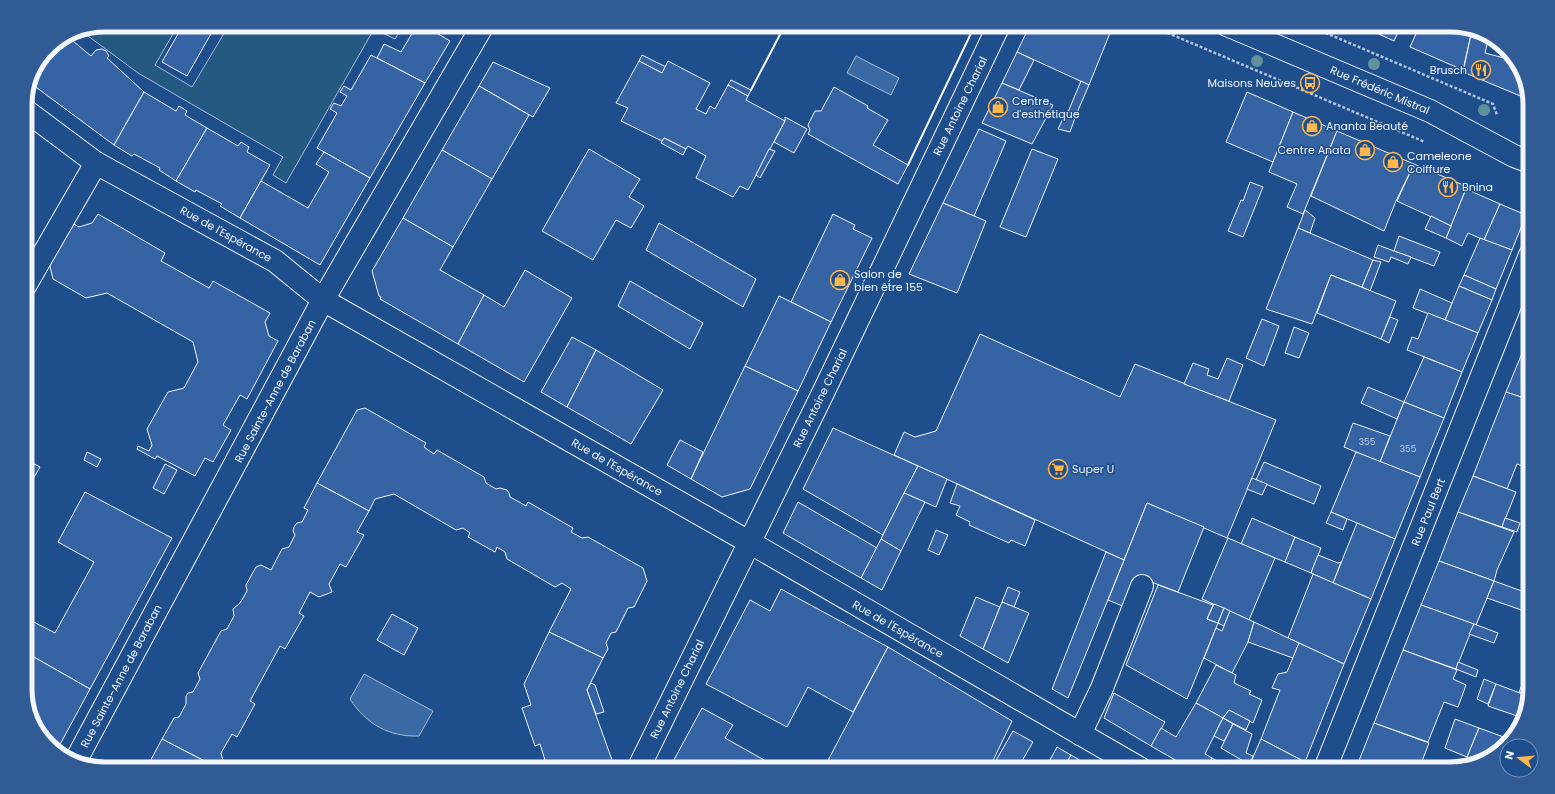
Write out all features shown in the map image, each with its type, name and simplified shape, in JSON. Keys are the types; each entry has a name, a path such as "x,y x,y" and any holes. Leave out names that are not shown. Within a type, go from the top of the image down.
{"street":[{"name":"Rue Sainte-Anne de Baraban","path":"78,756 323,300 479,32"},
{"name":"Rue Antoine Charial","path":"641,762 823,393 996,32"},
{"name":"Rue Frédéric Mistral","path":"1244,32 1430,111 1508,153 1523,159"},
{"name":"Rue de l'Espérance","path":"32,115 96,163 275,261 323,300 749,542 1129,762"},
{"path":"32,274 96,163"},
{"name":"Rue Paul Bert","path":"1328,762 1523,273"},
{"path":"1080,734 1102,688 1142,586"}],"shaded area":[{"path":"100,32 174,32 155,65 192,87 225,32 372,32 286,183 273,175 283,157 138,73 86,35"},
{"path":"380,32 400,32 395,39"},
{"path":"856,56 899,78 891,95 847,73"},
{"path":"364,674 433,711 419,736 398,734 379,727 371,722 356,708 350,699"}],"building":[{"path":"179,32 212,32 187,76 162,62"},
{"path":"413,32 435,32 450,41 425,83 377,58 384,44 401,52"},
{"path":"1027,32 1110,33 1089,85 1017,52"},
{"path":"1374,32 1398,32 1394,41"},
{"path":"1417,32 1455,32 1471,35 1463,70 1410,47"},
{"path":"1471,35 1487,42 1485,53 1504,58 1504,56 1511,64 1519,82 1523,97 1463,72"},
{"path":"72,40 91,56 96,50 102,49 106,51 109,56 107,58 144,92 114,145 34,86 44,64 53,53 64,44"},
{"path":"1017,52 1034,60 1019,90 1002,83"},
{"path":"371,55 425,83 370,178 317,148 337,113 330,109 334,103 341,106 347,96 340,92 344,86 351,90"},
{"path":"642,55 666,67 662,73 639,61"},
{"path":"639,61 662,73 668,61 710,83 696,109 706,114 710,106 715,109 728,85 748,96 746,100 785,121 748,190 740,186 733,197 696,178 706,156 688,146 686,149 664,138 662,141 621,121 628,108 616,103"},
{"path":"493,62 550,88 533,117 479,86"},
{"path":"731,80 751,90 748,96 728,85"},
{"path":"1081,81 1089,85 1076,115 1068,112"},
{"path":"1002,83 1053,105 1032,144 982,123"},
{"path":"479,86 529,115 492,179 442,150"},
{"path":"834,87 868,106 867,108 888,120 873,145 908,165 898,184 808,134 810,130 808,125 815,111 821,111"},
{"path":"144,92 176,111 179,106 187,111 185,115 207,128 176,181 159,170 160,168 134,154 132,156 114,145"},
{"path":"1247,92 1293,112 1273,162 1226,142"},
{"path":"1067,111 1076,115 1070,132 1058,129"},
{"path":"1293,112 1337,131 1303,214 1287,207 1297,184 1269,172"},
{"path":"785,117 807,129 794,153 774,142 785,121"},
{"path":"207,128 238,146 241,142 249,147 247,152 270,165 240,218 220,206 222,204 196,190 195,192 176,181"},
{"path":"979,129 1006,141 974,216 943,203"},
{"path":"1337,131 1414,164 1396,201 1384,231 1311,196"},
{"path":"664,138 686,149 683,155 661,143"},
{"path":"589,149 640,179 629,197 644,206 631,228 616,220 593,260 542,231"},
{"path":"769,149 775,151 760,178 756,175"},
{"path":"1032,149 1058,159 1026,237 1000,227"},
{"path":"442,150 492,179 453,247 403,218"},
{"path":"324,152 370,178 320,265 240,218 261,181 308,208 329,172 316,164"},
{"path":"1414,164 1463,185 1466,189 1451,226 1397,201"},
{"path":"1250,182 1263,187 1243,237 1228,231 1241,200 1243,201"},
{"path":"1466,189 1500,204 1484,240 1468,233 1462,246 1446,238"},
{"path":"943,203 986,221 957,293 909,274"},
{"path":"1500,204 1523,214 1523,222 1512,250 1484,240"},
{"path":"1305,210 1315,218 1310,233 1298,228"},
{"path":"98,214 165,253 161,261 209,288 213,281 270,313 265,322 269,336 278,341 247,399 240,395 223,425 231,430 213,462 205,458 195,476 157,456 155,459 137,449 138,446 149,451 152,445 147,429 168,392 184,388 198,362 193,342 107,293 86,298 53,279 48,258 69,221 79,227 92,223"},
{"path":"833,214 855,225 853,229 872,238 831,322 791,302"},
{"path":"1431,216 1451,226 1446,238 1425,229"},
{"path":"403,218 453,247 440,270 484,295 458,344 380,299 381,297 379,296 372,271"},
{"path":"659,223 756,279 743,307 646,250"},
{"path":"1298,228 1373,260 1362,287 1331,275 1312,324 1266,309"},
{"path":"1399,236 1440,252 1434,266 1394,251"},
{"path":"1480,238 1512,250 1496,289 1464,275"},
{"path":"1378,245 1411,257 1408,264 1391,257 1389,262 1374,257"},
{"path":"1373,260 1381,262 1370,291 1362,287"},
{"path":"525,270 572,298 524,382 458,344 484,295 504,307"},
{"path":"1331,275 1396,301 1381,339 1317,313"},
{"path":"1464,275 1496,289 1492,300 1459,286"},
{"path":"630,281 703,323 690,349 618,306"},
{"path":"1459,286 1492,300 1478,333 1445,320"},
{"path":"1420,289 1452,303 1445,320 1413,308"},
{"path":"779,296 831,322 798,391 745,366"},
{"path":"1428,313 1478,333 1462,372 1407,350 1412,337 1418,339"},
{"path":"1390,317 1398,320 1389,343 1381,339"},
{"path":"1262,319 1279,326 1264,366 1246,358"},
{"path":"1294,327 1309,333 1299,358 1285,353"},
{"path":"980,334 1120,397 1135,364 1276,420 1227,538 1147,503 1124,560 894,455 904,432 915,437 936,431"},
{"path":"572,337 596,350 567,407 541,392"},
{"path":"596,350 663,390 631,444 567,407"},
{"path":"1523,351 1523,398 1506,392"},
{"path":"1424,357 1462,372 1444,418 1404,402"},
{"path":"1227,358 1243,365 1229,401 1184,384 1193,363 1209,369 1207,375 1218,379"},
{"path":"745,366 798,391 750,489 722,497 691,479"},
{"path":"1368,387 1404,402 1397,419 1361,403"},
{"path":"1506,392 1523,398 1523,466 1517,464 1507,489 1473,476"},
{"path":"1404,402 1444,418 1420,477 1380,462"},
{"path":"365,408 426,443 424,447 434,454 437,450 484,477 486,483 496,489 500,488 507,490 510,497 526,506 528,502 573,528 571,532 582,538 588,537 643,568 647,581 634,607 628,608 616,632 611,633 606,643 608,649 603,658 549,632 571,589 562,583 555,587 507,559 505,552 497,547 495,552 468,537 470,533 463,528 456,530 394,494 375,499 369,511 317,483 357,410"},
{"path":"1353,423 1390,436 1380,462 1344,447"},
{"path":"833,428 918,466 883,535 803,489"},
{"path":"680,440 703,452 691,479 667,465"},
{"path":"87,452 101,459 97,467 84,460"},
{"path":"1356,452 1420,477 1395,539 1331,512"},
{"path":"1264,462 1321,486 1314,504 1256,480"},
{"path":"32,463 40,467 32,481"},
{"path":"165,464 177,470 164,494 153,488"},
{"path":"918,466 947,479 936,507 904,493"},
{"path":"1473,476 1516,492 1502,527 1458,512"},
{"path":"1252,478 1267,484 1262,495 1247,489"},
{"path":"317,483 369,511 357,532 364,535 346,567 340,564 329,584 332,592 319,597 310,592 299,613 304,616 285,649 280,646 250,701 255,704 237,737 232,734 221,753 223,762 206,762 162,739 174,718 179,717 186,704 186,696 188,693 193,692 200,679 198,673 221,631 227,629 234,616 233,609 240,603 247,591 246,585 256,567 261,565 271,570 282,549 289,547 295,535 293,531 294,527 297,523 302,522 308,510 304,508"},
{"path":"957,484 1035,520 1025,546 1011,540 1009,543 969,525 970,522 956,515 960,506 950,503"},
{"path":"85,492 172,538 90,689 32,656 32,621 55,633 94,562 58,542"},
{"path":"904,493 925,502 901,551 881,539"},
{"path":"798,502 877,548 861,578 783,533"},
{"path":"1147,503 1204,527 1178,592 1138,577 1125,607 1108,600"},
{"path":"1331,512 1347,519 1343,530 1326,523"},
{"path":"1458,512 1514,532 1497,570 1494,581 1439,561"},
{"path":"1252,518 1295,537 1285,562 1241,544"},
{"path":"1505,518 1520,523 1517,532 1502,527"},
{"path":"1357,523 1395,539 1371,599 1333,583"},
{"path":"936,530 948,535 939,555 928,550"},
{"path":"1295,537 1321,548 1311,573 1285,562"},
{"path":"1228,538 1275,558 1249,620 1202,599"},
{"path":"881,539 901,551 882,590 861,578"},
{"path":"1106,552 1124,560 1068,698 1052,689"},
{"path":"1318,555 1338,563 1341,562 1333,583 1311,573"},
{"path":"1439,561 1494,581 1476,625 1421,605"},
{"path":"1313,574 1371,599 1344,664 1288,638"},
{"path":"1494,581 1523,591 1523,611 1487,598"},
{"path":"1158,585 1213,605 1207,619 1218,623 1187,699 1126,665"},
{"path":"1008,587 1020,592 1014,607 1002,602"},
{"path":"781,589 888,647 853,712 808,687 787,727 706,684 750,600 770,611"},
{"path":"976,597 1000,607 983,649 960,636"},
{"path":"1002,602 1029,613 1008,663 983,649"},
{"path":"1214,604 1224,608 1218,623 1207,619"},
{"path":"1421,605 1474,624 1456,669 1403,650"},
{"path":"1224,608 1230,611 1224,626 1218,623"},
{"path":"1230,611 1254,622 1248,642 1232,673 1204,658 1216,628 1222,631"},
{"path":"392,614 418,628 404,655 377,640"},
{"path":"1254,622 1299,643 1293,658 1248,642"},
{"path":"1474,624 1498,633 1494,643 1469,634"},
{"path":"549,632 603,658 587,690 612,760 611,762 544,762 545,760 540,744 535,746 522,708 531,705 524,684"},
{"path":"1299,643 1344,664 1305,762 1261,739 1280,690 1272,688 1278,674 1287,672"},
{"path":"888,647 1012,721 992,762 827,762"},
{"path":"1403,650 1457,670 1453,679 1466,685 1458,707 1444,702 1428,742 1374,723"},
{"path":"32,656 90,689 59,746 44,730 33,703"},
{"path":"1458,662 1478,670 1476,677 1456,669"},
{"path":"1216,665 1236,675 1234,683 1251,691 1249,694 1262,700 1253,723 1229,710 1223,718 1196,703"},
{"path":"1484,679 1496,684 1488,704 1477,699"},
{"path":"1523,682 1523,694 1519,692"},
{"path":"591,683 595,685 604,712 596,714 587,690"},
{"path":"1496,684 1523,694 1521,708 1517,716 1488,706"},
{"path":"1114,693 1165,722 1151,746 1104,718"},
{"path":"1196,703 1223,718 1205,754 1212,758 1210,762 1179,762 1151,746 1161,728 1176,737"},
{"path":"702,708 733,725 725,738 768,762 673,762"},
{"path":"1229,710 1250,721 1246,730 1223,718"},
{"path":"1223,718 1233,724 1224,741 1214,736"},
{"path":"1455,719 1479,728 1467,757 1445,748"},
{"path":"1374,723 1429,743 1422,762 1358,762"},
{"path":"1233,724 1252,734 1246,753 1253,756 1251,762 1245,762 1221,748"},
{"path":"1479,728 1505,737 1499,738 1499,743 1491,750 1472,759 1467,757"},
{"path":"1013,731 1033,742 1022,761 1024,762 995,762"},
{"path":"162,739 206,762 150,762"},
{"path":"1261,739 1305,762 1251,762"},
{"path":"1057,747 1071,755 1067,762 1049,762"},
{"path":"1071,755 1083,762 1067,762"},
{"path":"1212,758 1219,762 1210,762"}],"wall":[{"path":"751,90 781,32"},
{"path":"908,165 972,32"}],"place":[{"name":"Brusch","path":"1481,70"},
{"name":"Maisons Neuves","path":"1310,83"},
{"name":"Centre d'esthétique","path":"998,107"},
{"name":"Ananta Beauté","path":"1312,126"},
{"name":"Centre Anata","path":"1365,150"},
{"name":"Cameleone Coiffure","path":"1393,162"},
{"name":"Bnina","path":"1448,187"},
{"name":"Salon de bien être 155","path":"840,280"},
{"name":"Super U","path":"1058,469"}]}
